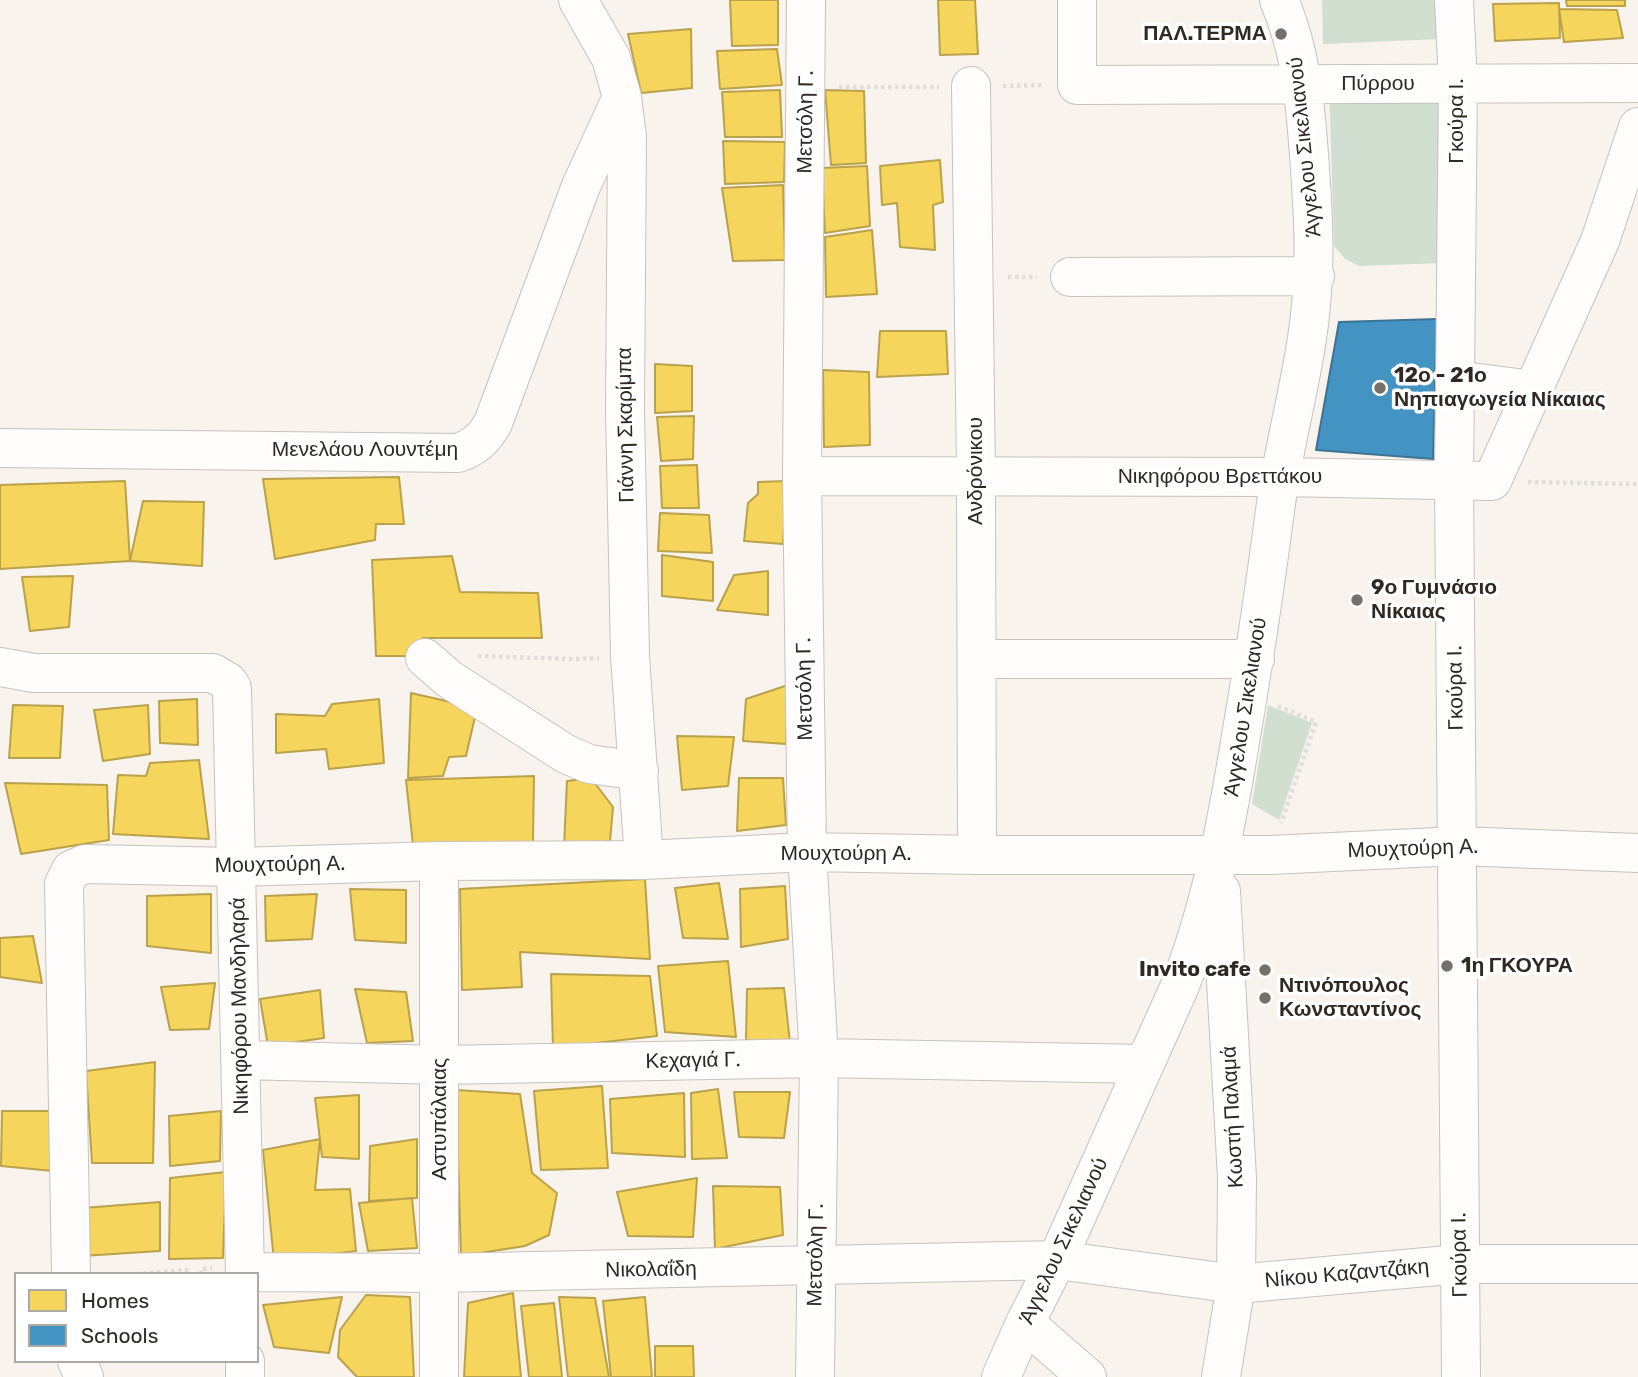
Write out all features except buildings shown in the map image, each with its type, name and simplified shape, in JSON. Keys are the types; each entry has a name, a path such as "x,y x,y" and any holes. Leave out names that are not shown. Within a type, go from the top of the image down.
{"street":[{"name":"Γιάννη Σκαρίμπα","path":"578,0 611,58 622,97 627,137 625,410 629,601 644,860"},
{"name":"Μετσόλη Γ.","path":"806,0 802,476 807,852 819,1058 815,1377"},
{"name":"Πύρρου","path":"1077,0 1077,85 1638,83"},
{"name":"Άγγελου Σικελιανού","path":"1001,1377 1057,1260 1190,962 1220,855 1252,676 1279,477 1306,344 1315,276 1315,240 1302,83 1296,48 1279,0"},
{"name":"Γκούρα Ι.","path":"1454,0 1458,84 1454,479 1461,1377"},
{"name":"Ανδρόνικου","path":"971,86 977,855"},
{"name":"Μενελάου Λουντέμη","path":"0,448 458,453 477,444 493,423 581,186 622,97"},
{"path":"1492,481 1600,242 1638,127"},
{"path":"1070,277 1315,276"},
{"path":"1456,380 1533,390"},
{"name":"Νικηφόρου Βρεττάκου","path":"802,476 1279,477 1492,481"},
{"path":"425,658 449,680 566,754 589,764 639,771"},
{"path":"977,659 1252,676"},
{"name":"Νικηφόρου Μανδηλαρά","path":"0,667 34,673 213,673 228,682 234,697 245,1272"},
{"name":"Μουχτούρη Α.","path":"71,1272 64,884 71,870 85,864 237,867 439,860 644,860 807,852 1270,855 1458,846 1638,853"},
{"name":"Κωστή Παλαμά","path":"1220,855 1237,1178 1236,1284 1221,1377"},
{"name":"Αστυπάλαιας","path":"439,860 439,1377"},
{"name":"Κεχαγιά Γ.","path":"241,1060 440,1065 819,1058 1145,1064"},
{"name":"Νίκου Καζαντζάκη","path":"1057,1260 1236,1284 1460,1264 1638,1264"},
{"name":"Νικολαΐδη","path":"259,1273 816,1267 1057,1260"},
{"path":"1025,1323 1087,1377"}],"path":[{"path":"974,277 1070,277"},
{"path":"1492,481 1638,484"},
{"path":"499,657 572,659"},
{"path":"1252,676 1316,722 1270,855"},
{"path":"158,1272 190,1269 190,1272"}],"green space":[{"path":"1322,0 1441,0 1442,39 1323,44"},
{"path":"1329,84 1444,90 1445,263 1359,266 1345,259 1334,246"},
{"path":"1268,705 1312,723 1279,820 1252,804"}],"place":[{"name":"ΠΑΛ.ΤΕΡΜΑ","path":"1281,34"},
{"name":"12ο - 21ο Νηπιαγωγεία Νίκαιας","path":"1380,388"},
{"name":"9ο Γυμνάσιο Νίκαιας","path":"1357,600"},
{"name":"1η ΓΚΟΥΡΑ","path":"1447,966"},
{"name":"Invito cafe","path":"1265,970"},
{"name":"Ντινόπουλος Κωνσταντίνος","path":"1265,998"}]}
